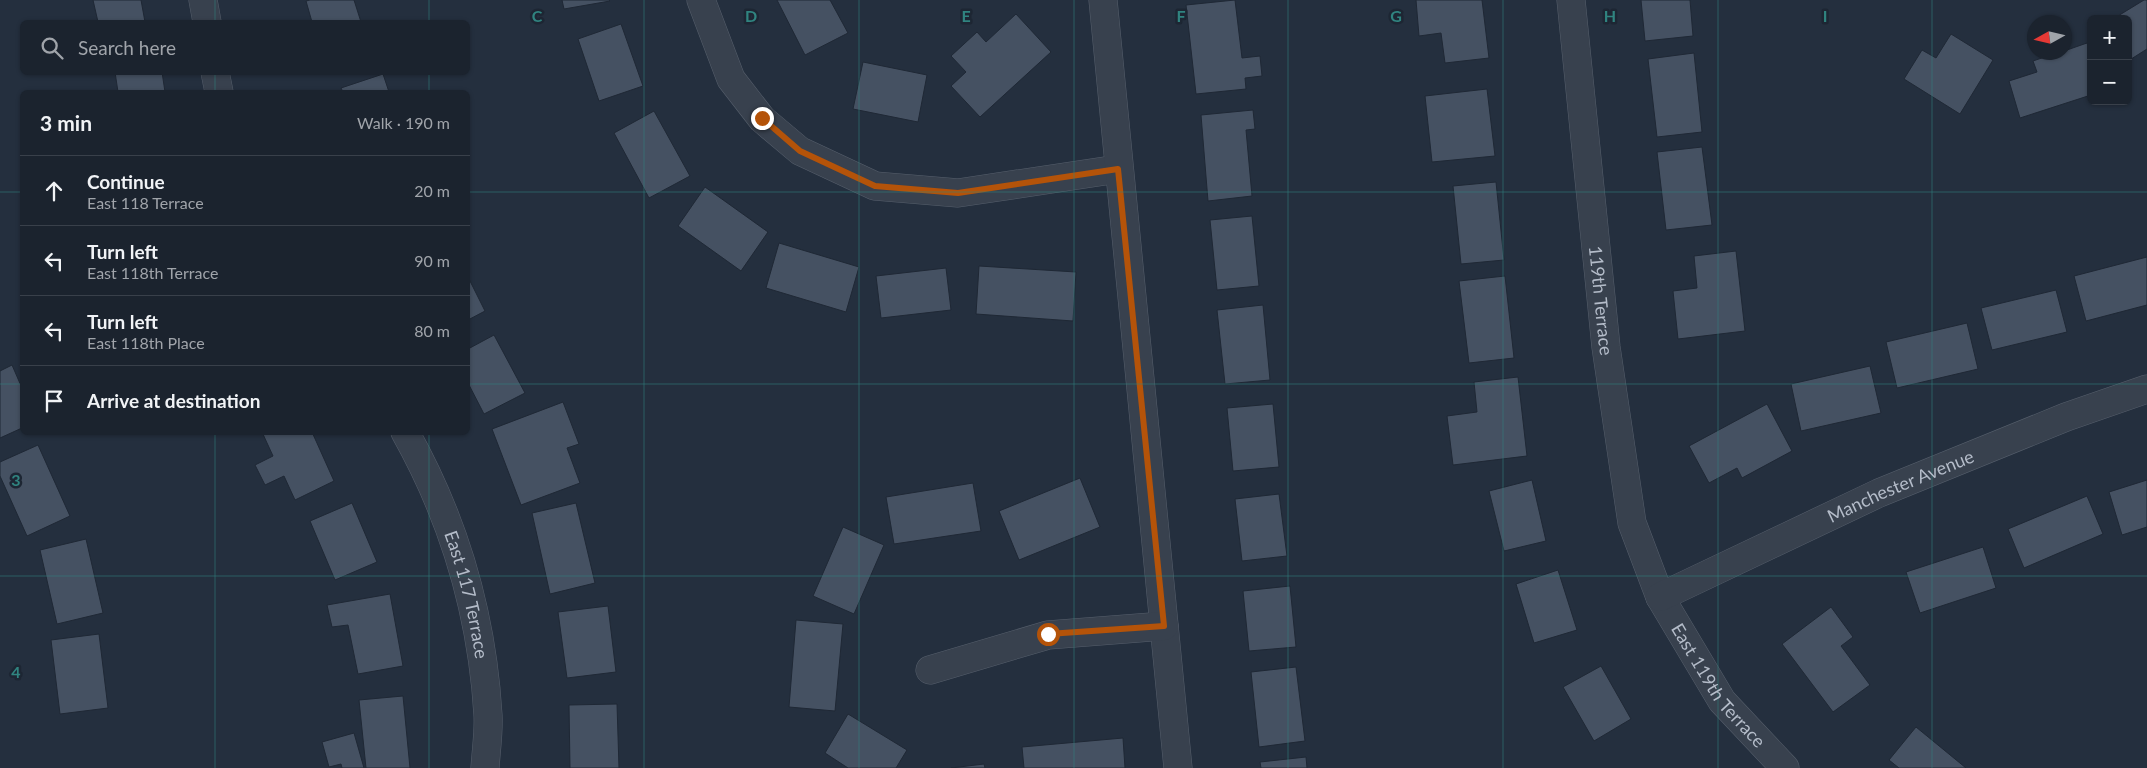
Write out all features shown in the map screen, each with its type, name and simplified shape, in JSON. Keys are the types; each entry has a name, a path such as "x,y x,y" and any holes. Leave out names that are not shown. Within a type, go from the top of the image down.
{"street":[{"path":"203,0 207,20"},
{"path":"701,0 731,79 762,118 800,151 875,186 958,193 1118,169"},
{"path":"1103,0 1178,768"},
{"name":"119th Terrace","path":"1571,0 1606,347 1632,523 1660,597"},
{"path":"215,75 218,90"},
{"name":"Manchester Avenue","path":"1660,597 1879,493 2066,417 2147,389"},
{"name":"East 117 Terrace","path":"408,435 424,466 458,547 480,632 488,717 485,768"},
{"name":"East 119th Terrace","path":"1660,597 1722,701 1786,768"},
{"path":"930,670 1048,634 1164,626"}],"building":[{"path":"93,0 141,0 145,20 98,20"},
{"path":"354,0 360,20 311,20 306,1"},
{"path":"562,0 609,0 610,1 564,9"},
{"path":"777,0 830,0 848,33 805,55"},
{"path":"1235,0 1242,58 1260,56 1262,76 1245,78 1246,89 1196,94 1186,5"},
{"path":"1416,0 1482,0 1489,58 1445,63 1441,33 1419,36"},
{"path":"1641,0 1690,0 1693,36 1645,41"},
{"path":"2147,0 2147,49 2132,58 2132,15 2120,15"},
{"path":"1016,14 1051,52 980,117 951,86 966,72 951,56 977,32 986,42"},
{"path":"621,24 643,86 599,101 578,39"},
{"path":"1951,34 1993,60 1960,114 1904,79 1922,50 1936,58"},
{"path":"2087,43 2087,96 2020,118 2009,81 2037,72 2033,61 2036,60 2072,60 2072,48"},
{"path":"1694,53 1702,132 1657,137 1648,59"},
{"path":"863,62 927,75 918,122 853,109"},
{"path":"115,75 162,75 165,90 118,90"},
{"path":"383,75 388,90 342,90 341,88"},
{"path":"1487,89 1495,156 1432,162 1425,96"},
{"path":"1253,110 1255,129 1246,130 1252,196 1208,201 1201,115"},
{"path":"654,111 690,176 649,198 614,133"},
{"path":"1702,147 1712,225 1666,230 1657,152"},
{"path":"1496,182 1504,260 1461,264 1453,186"},
{"path":"705,187 768,232 741,271 678,226"},
{"path":"1252,216 1259,286 1217,290 1210,220"},
{"path":"779,243 859,267 846,312 766,288"},
{"path":"1736,251 1745,331 1678,339 1673,291 1697,288 1694,256"},
{"path":"2147,257 2147,305 2086,321 2074,276"},
{"path":"979,266 1076,272 1073,321 976,314"},
{"path":"946,268 951,310 881,318 876,276"},
{"path":"1505,276 1514,358 1469,363 1459,281"},
{"path":"470,281 485,311 470,319"},
{"path":"2056,290 2067,332 1992,350 1981,308"},
{"path":"1263,305 1270,380 1225,384 1217,310"},
{"path":"1967,323 1978,369 1897,388 1886,342"},
{"path":"494,335 525,393 484,414 470,387 470,348"},
{"path":"12,365 20,383 20,429 0,438 0,371"},
{"path":"1870,366 1881,413 1801,431 1791,384"},
{"path":"1518,377 1527,456 1453,465 1447,416 1477,412 1474,382"},
{"path":"563,402 579,444 567,448 580,483 521,505 492,429"},
{"path":"1273,404 1279,467 1233,471 1227,408"},
{"path":"1767,404 1792,451 1742,478 1737,468 1709,483 1689,446"},
{"path":"263,435 313,435 334,481 295,500 284,476 265,485 255,465 273,456"},
{"path":"38,445 70,516 27,536 0,476 0,462"},
{"path":"1080,478 1100,527 1019,560 999,511"},
{"path":"1532,480 1546,541 1504,551 1489,491"},
{"path":"2147,480 2147,527 2122,535 2109,492"},
{"path":"973,483 981,531 894,544 886,497"},
{"path":"1279,494 1287,556 1242,561 1235,499"},
{"path":"2087,496 2103,534 2024,568 2008,529"},
{"path":"352,503 377,562 335,580 310,521"},
{"path":"576,503 595,583 550,594 532,513"},
{"path":"843,527 884,545 854,614 813,596"},
{"path":"86,539 103,613 57,624 40,550"},
{"path":"1983,547 1996,588 1920,613 1906,572"},
{"path":"1558,570 1577,630 1534,643 1516,584"},
{"path":"1290,586 1296,647 1249,651 1243,591"},
{"path":"390,594 403,666 358,674 348,625 332,627 327,605"},
{"path":"608,606 616,672 567,678 558,612"},
{"path":"1831,607 1853,637 1841,646 1870,685 1833,712 1782,644"},
{"path":"796,620 843,624 835,711 789,707"},
{"path":"99,634 108,708 60,714 51,640"},
{"path":"1601,666 1631,719 1594,741 1563,687"},
{"path":"1296,667 1305,741 1259,747 1251,672"},
{"path":"403,696 410,768 366,768 359,700"},
{"path":"617,704 619,768 570,768 569,705"},
{"path":"848,714 907,750 896,768 848,768 825,753"},
{"path":"1916,727 1966,768 1899,768 1889,760"},
{"path":"354,733 364,768 342,768 341,764 329,767 322,742"},
{"path":"1123,738 1125,768 1024,768 1022,747"},
{"path":"1306,757 1307,768 1261,768 1260,762"},
{"path":"984,764 985,768 951,768"}],"route":[{"path":"762,118 800,151 875,186 958,193 1118,169 1164,626 1048,634"}]}
